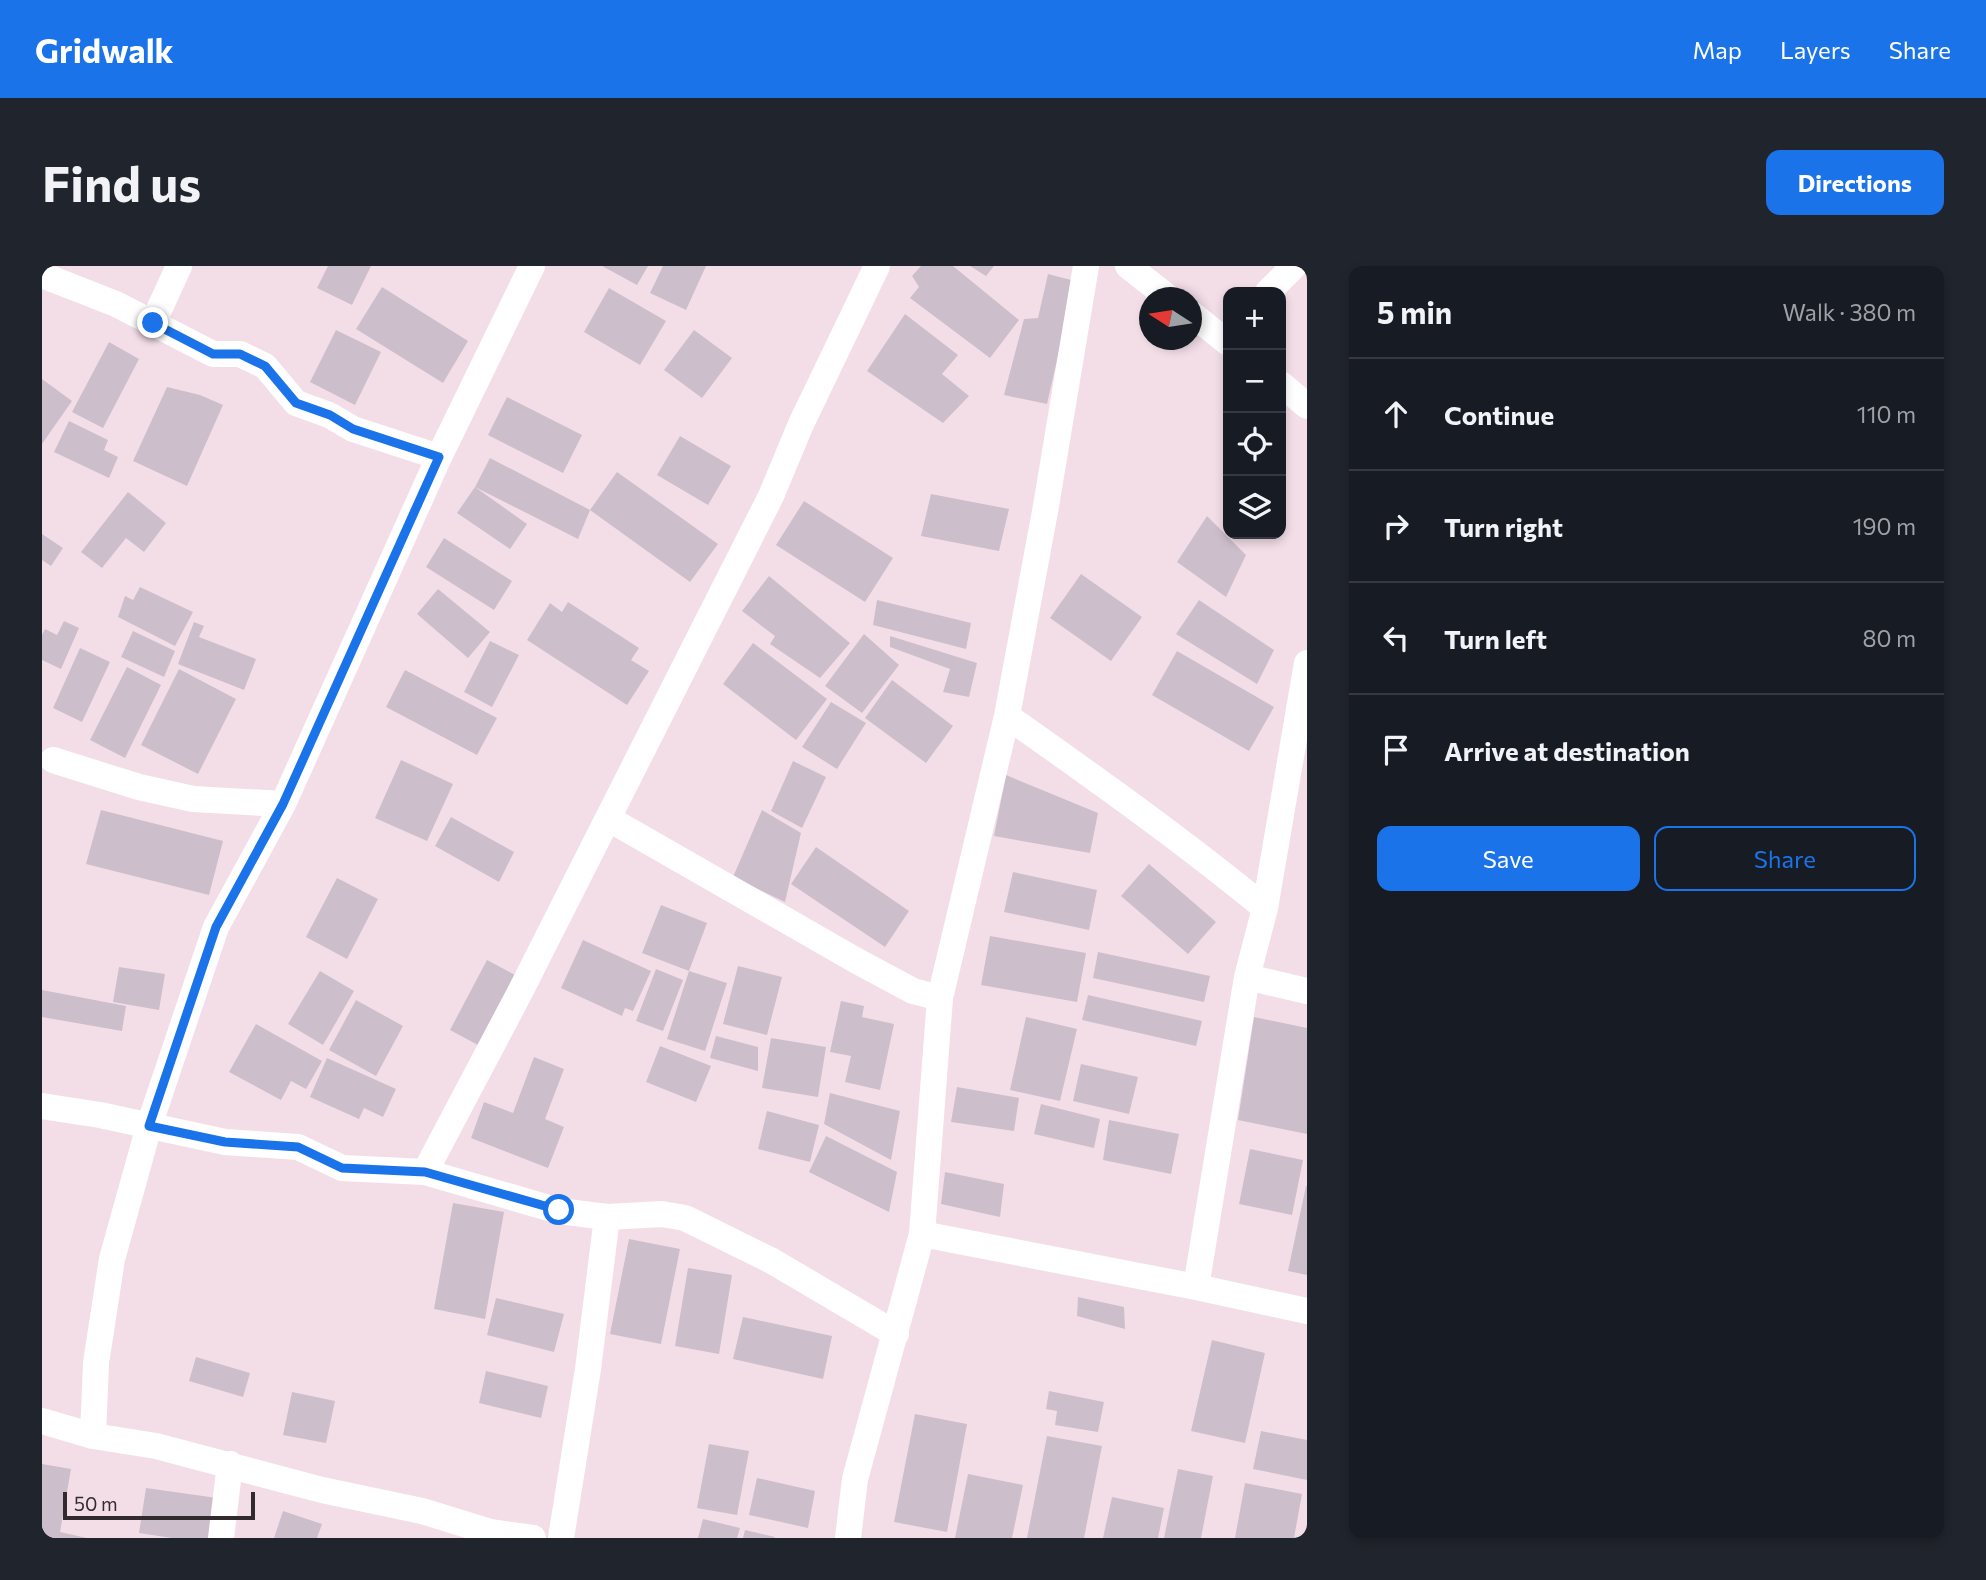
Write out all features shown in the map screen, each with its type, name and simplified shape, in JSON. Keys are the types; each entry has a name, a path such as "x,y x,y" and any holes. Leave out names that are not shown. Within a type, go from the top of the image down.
{"street":[{"path":"153,323 179,266"},
{"path":"93,1436 96,1363 112,1259 149,1126 216,927 283,804 439,457 532,266"},
{"path":"425,1172 771,496 877,266"},
{"path":"848,1538 855,1479 922,1234 940,998 1007,716 1046,506 1086,266"},
{"path":"1128,266 1155,287"},
{"path":"1273,287 1294,266"},
{"path":"42,275 116,304 213,354 240,354 265,366 296,403 330,415 353,429 439,457"},
{"path":"1202,321 1223,337"},
{"path":"1286,388 1307,406"},
{"path":"1196,1287 1247,977 1265,908 1307,663"},
{"path":"1007,716 1202,856 1265,908"},
{"path":"52,760 139,788 193,799 283,804"},
{"path":"608,819 857,961 913,991 940,998"},
{"path":"1247,977 1307,991"},
{"path":"42,1107 225,1142 298,1147 342,1168 425,1172 559,1210 607,1217 662,1214 685,1218 772,1261 896,1334"},
{"path":"561,1538 588,1369 607,1217"},
{"path":"922,1234 1307,1311"},
{"path":"42,1421 93,1436 156,1446 322,1490 422,1511 490,1532 533,1538"},
{"path":"221,1538 230,1464"}],"building":[{"path":"328,266 371,266 352,305 317,288"},
{"path":"602,266 648,266 637,285"},
{"path":"663,266 706,266 686,310 650,293"},
{"path":"921,266 953,266 1019,320 990,358 910,298 919,287 912,276"},
{"path":"970,266 994,266 986,276"},
{"path":"1048,274 1075,281 1047,404 1004,395 1024,319 1038,318"},
{"path":"382,287 468,341 443,383 356,329"},
{"path":"609,288 666,321 640,365 584,332"},
{"path":"905,314 958,355 942,374 969,396 943,423 867,371"},
{"path":"336,330 381,352 355,405 310,382"},
{"path":"694,330 732,358 702,398 664,370"},
{"path":"109,342 139,359 103,428 72,412"},
{"path":"42,379 72,401 42,444"},
{"path":"167,387 200,395 223,405 187,486 133,461"},
{"path":"507,397 582,435 563,473 488,435"},
{"path":"69,421 108,440 104,450 118,457 109,478 54,452"},
{"path":"680,436 731,466 708,505 657,475"},
{"path":"490,458 590,510 578,539 475,487"},
{"path":"617,472 718,544 690,582 590,510"},
{"path":"475,487 527,524 510,549 457,513"},
{"path":"128,492 166,523 144,552 126,538 102,568 81,552"},
{"path":"931,494 1009,509 999,551 921,536"},
{"path":"804,501 893,558 865,602 776,545"},
{"path":"1207,516 1223,532 1223,539 1230,539 1246,555 1226,597 1177,562"},
{"path":"42,534 63,548 51,566 42,560"},
{"path":"444,538 512,581 494,610 426,567"},
{"path":"1081,574 1142,617 1111,661 1050,618"},
{"path":"769,576 850,643 820,678 770,644 775,636 742,611"},
{"path":"140,587 193,612 175,646 118,617 125,596 133,600"},
{"path":"438,589 490,632 468,658 417,614"},
{"path":"877,600 971,623 966,649 873,625"},
{"path":"1199,600 1274,650 1257,684 1176,634"},
{"path":"568,602 639,648 631,660 649,671 627,705 527,640 550,603 562,612"},
{"path":"64,621 79,628 61,669 42,660 42,635 45,629 57,635"},
{"path":"194,622 204,626 199,637 256,659 244,690 178,664"},
{"path":"133,631 175,651 164,677 121,657"},
{"path":"864,634 899,665 862,713 825,686"},
{"path":"890,636 977,663 969,697 943,692 950,669 890,647"},
{"path":"490,641 519,655 492,707 464,692"},
{"path":"753,643 827,699 796,740 723,684"},
{"path":"80,648 110,662 82,722 53,708"},
{"path":"1177,651 1274,707 1249,751 1152,695"},
{"path":"127,667 161,685 125,758 90,740"},
{"path":"179,669 236,699 198,774 141,745"},
{"path":"405,670 497,718 477,755 386,707"},
{"path":"892,680 953,726 926,763 865,718"},
{"path":"831,702 866,723 837,769 802,747"},
{"path":"401,760 453,784 427,841 375,818"},
{"path":"793,761 826,777 802,828 771,811"},
{"path":"1006,775 1098,813 1090,853 994,836"},
{"path":"101,810 223,841 209,895 86,864"},
{"path":"762,810 801,833 785,902 733,877"},
{"path":"451,817 514,852 499,882 435,846"},
{"path":"816,847 909,911 885,947 791,884"},
{"path":"1149,864 1216,922 1188,954 1121,896"},
{"path":"1013,872 1097,890 1089,930 1004,912"},
{"path":"337,878 378,899 347,959 306,937"},
{"path":"661,905 707,923 689,971 642,953"},
{"path":"990,936 1086,953 1077,1002 981,985"},
{"path":"583,940 651,971 633,1011 625,1008 622,1016 561,988"},
{"path":"1098,952 1210,976 1204,1002 1093,978"},
{"path":"487,960 515,975 478,1045 450,1030"},
{"path":"738,966 782,977 767,1035 723,1024"},
{"path":"119,967 165,974 159,1010 113,1002"},
{"path":"656,969 683,980 663,1031 636,1021"},
{"path":"320,971 354,991 323,1045 288,1024"},
{"path":"689,971 727,983 705,1051 667,1039"},
{"path":"42,990 126,1006 122,1031 42,1017"},
{"path":"1088,995 1202,1021 1196,1046 1082,1020"},
{"path":"356,1000 403,1026 376,1076 329,1050"},
{"path":"841,1001 864,1006 862,1017 894,1024 880,1090 845,1082 851,1056 830,1052"},
{"path":"1026,1017 1077,1029 1060,1101 1010,1090"},
{"path":"1254,1017 1307,1028 1307,1134 1238,1120"},
{"path":"256,1024 322,1061 306,1089 291,1081 281,1100 229,1072"},
{"path":"716,1036 758,1047 758,1071 710,1058"},
{"path":"771,1038 826,1047 818,1097 762,1088"},
{"path":"660,1046 711,1066 696,1102 646,1082"},
{"path":"534,1057 564,1069 545,1119 564,1127 548,1168 471,1138 484,1102 513,1113"},
{"path":"327,1058 396,1089 383,1117 364,1108 359,1119 310,1097"},
{"path":"1081,1064 1138,1077 1129,1114 1073,1101"},
{"path":"957,1087 1019,1098 1014,1131 951,1122"},
{"path":"830,1093 900,1111 891,1160 824,1124"},
{"path":"1041,1104 1100,1119 1094,1148 1034,1134"},
{"path":"767,1111 819,1125 810,1162 758,1149"},
{"path":"1109,1120 1179,1134 1171,1174 1103,1160"},
{"path":"826,1136 897,1172 889,1212 809,1172"},
{"path":"1250,1149 1303,1160 1292,1215 1239,1204"},
{"path":"945,1172 1004,1184 1000,1217 941,1204"},
{"path":"1307,1186 1307,1275 1288,1271"},
{"path":"453,1203 504,1212 485,1319 434,1309"},
{"path":"629,1239 680,1249 661,1344 610,1334"},
{"path":"688,1268 732,1275 719,1354 675,1346"},
{"path":"1078,1297 1124,1307 1125,1329 1077,1316"},
{"path":"496,1298 564,1314 554,1352 487,1335"},
{"path":"743,1317 832,1336 823,1379 733,1359"},
{"path":"1212,1340 1265,1353 1245,1443 1191,1431"},
{"path":"196,1357 250,1373 243,1397 189,1381"},
{"path":"486,1371 548,1386 541,1418 479,1403"},
{"path":"1049,1391 1104,1402 1098,1432 1055,1425 1057,1411 1046,1409"},
{"path":"292,1392 335,1401 326,1443 283,1435"},
{"path":"915,1414 967,1424 947,1532 894,1522"},
{"path":"1261,1431 1307,1440 1307,1480 1253,1469"},
{"path":"1047,1436 1102,1446 1084,1538 1027,1538"},
{"path":"709,1444 749,1451 737,1515 697,1508"},
{"path":"42,1464 71,1469 60,1532 87,1538 42,1538"},
{"path":"1178,1469 1213,1476 1201,1538 1164,1538"},
{"path":"968,1474 1023,1485 1012,1538 955,1538"},
{"path":"757,1478 815,1491 808,1528 749,1515"},
{"path":"1245,1483 1302,1494 1294,1538 1235,1538"},
{"path":"146,1488 217,1498 210,1538 172,1538 139,1533"},
{"path":"1112,1497 1164,1508 1158,1538 1103,1538"},
{"path":"283,1511 322,1524 317,1538 274,1538"},
{"path":"703,1519 740,1528 737,1538 698,1538"},
{"path":"745,1530 775,1537 743,1538"}],"route":[{"path":"153,323 213,354 240,354 265,366 296,403 330,415 353,429 439,457 283,804 216,927 149,1126 225,1142 298,1147 342,1168 425,1172 559,1210"}]}
